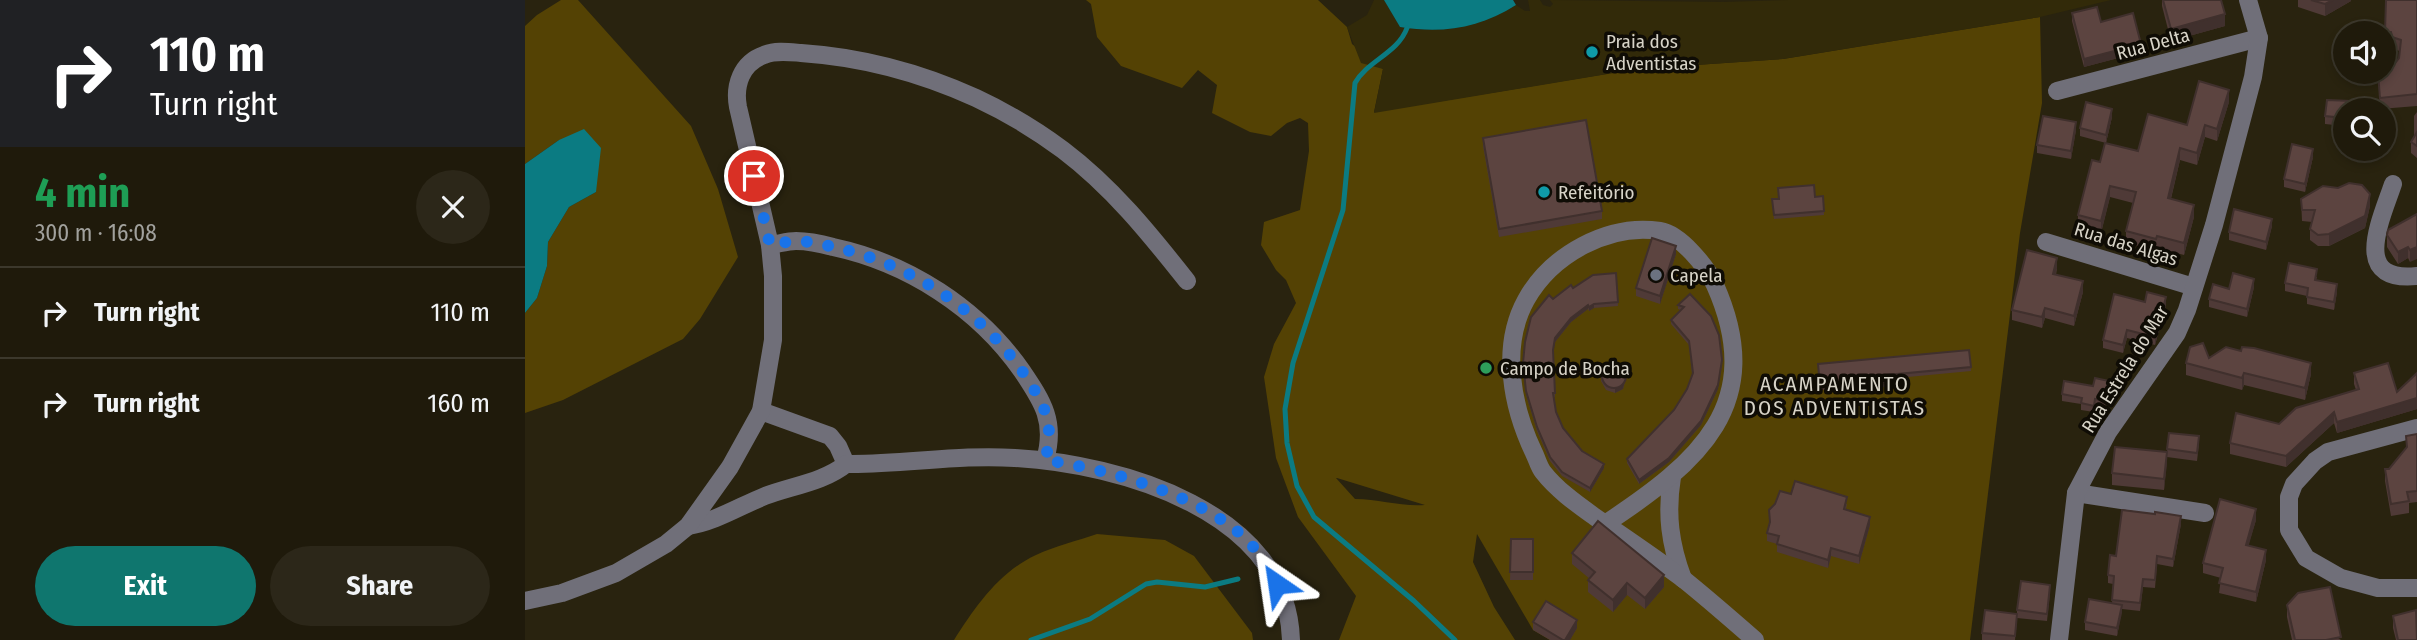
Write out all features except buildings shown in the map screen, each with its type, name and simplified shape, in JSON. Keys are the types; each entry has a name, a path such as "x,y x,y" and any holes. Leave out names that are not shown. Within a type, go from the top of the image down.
{"street":[{"name":"Rua Estrela do Mar","path":"2059,640 2076,493 2108,432 2177,333 2221,198 2253,77 2259,38 2248,0"},
{"name":"Rua Delta","path":"2057,91 2259,38"},
{"path":"525,601 562,593 616,573 666,544 688,526 730,467 761,411 773,340 773,276 770,245 737,99 738,82 747,66 763,55 783,52 816,54 882,65 946,85 996,108 1072,157 1115,195 1187,281"},
{"path":"2393,184 2375,238 2375,258 2385,272 2398,278 2417,276"},
{"path":"1605,524 1672,477 1696,452 1719,421 1732,390 1734,352 1727,312 1711,275 1688,247 1662,231 1630,230 1602,236 1576,249 1548,272 1526,300 1515,330 1511,364 1514,398 1543,471 1570,498 1605,524 1683,579 1755,640"},
{"path":"770,245 795,241 849,250 925,282 966,311 1002,345 1038,395 1049,426 1045,460"},
{"name":"Rua das Algas","path":"2046,242 2194,287"},
{"path":"761,411 830,436 846,464"},
{"path":"2417,428 2328,452 2315,461 2294,484 2289,497 2289,508 2290,530 2306,558 2341,578 2378,588 2417,588"},
{"path":"688,526 701,524 787,488 834,474 846,464 985,457 1045,460 1075,465 1133,480 1190,504 1233,528 1258,553 1277,584 1289,618 1291,640"},
{"path":"1672,477 1668,503 1669,529 1683,579"},
{"path":"2076,493 2205,513"}],"shaded area":[{"path":"561,0 578,0 691,126 718,189 738,257 700,319 683,339 563,400 525,413 525,313 537,298 547,266 548,242 569,207 596,192 559,140 525,164 525,26"},
{"path":"1086,0 1318,0 1347,27 1352,44 1383,69 1374,112 1637,69 1783,59 2040,17 2042,103 2020,233 1970,640 1550,640 1533,630 1477,534 1473,562 1494,607 1515,640 1339,640 1356,596 1298,517 1276,458 1264,377 1274,344 1296,303 1286,280 1276,270 1261,245 1264,222 1300,210 1309,151 1308,123 1300,118 1287,123 1271,136 1250,132 1212,113 1217,85 1198,70 1182,88 1121,66 1097,37 1091,4","holes":["1336,478 1425,505 1355,499"]},
{"path":"1097,534 1165,540 1194,556 1252,633 1253,640 954,640 979,603 999,581 1023,562 1043,552"}],"sand":[{"name":"Praia dos Adventistas","path":"1374,0 1384,0 1400,27 1431,30 1475,24 1516,5 1530,11 1528,0 1540,0 1543,5 1550,7 1553,4 1550,0 2111,0 2040,17 1783,59 1637,69 1374,113 1383,69 1361,63 1347,27 1367,15"}],"water":[{"path":"1384,0 1513,0 1516,5 1475,24 1431,30 1400,27"},
{"path":"584,129 601,148 596,192 569,207 548,242 547,266 537,298 525,313 525,164 559,140"}],"waterway":[{"path":"1407,28 1397,44 1360,75 1355,83 1343,210 1293,363 1285,409 1287,443 1297,486 1314,517 1414,601 1455,640"},
{"path":"1031,640 1090,619 1146,584 1157,582 1205,587 1238,579"}],"place":[{"name":"Praia dos Adventistas","path":"1592,52"},
{"name":"Refeitório","path":"1544,192"},
{"name":"Capela","path":"1656,275"},
{"name":"Campo de Bocha","path":"1486,368"}],"district":[{"name":"ACAMPAMENTO DOS ADVENTISTAS","path":"1835,396"}],"route":[{"path":"754,176 770,245 795,241 823,244 875,259 925,282 985,327 1002,345 1044,405 1049,426 1045,460 1133,480 1218,518 1233,528 1258,553 1277,584"}]}
